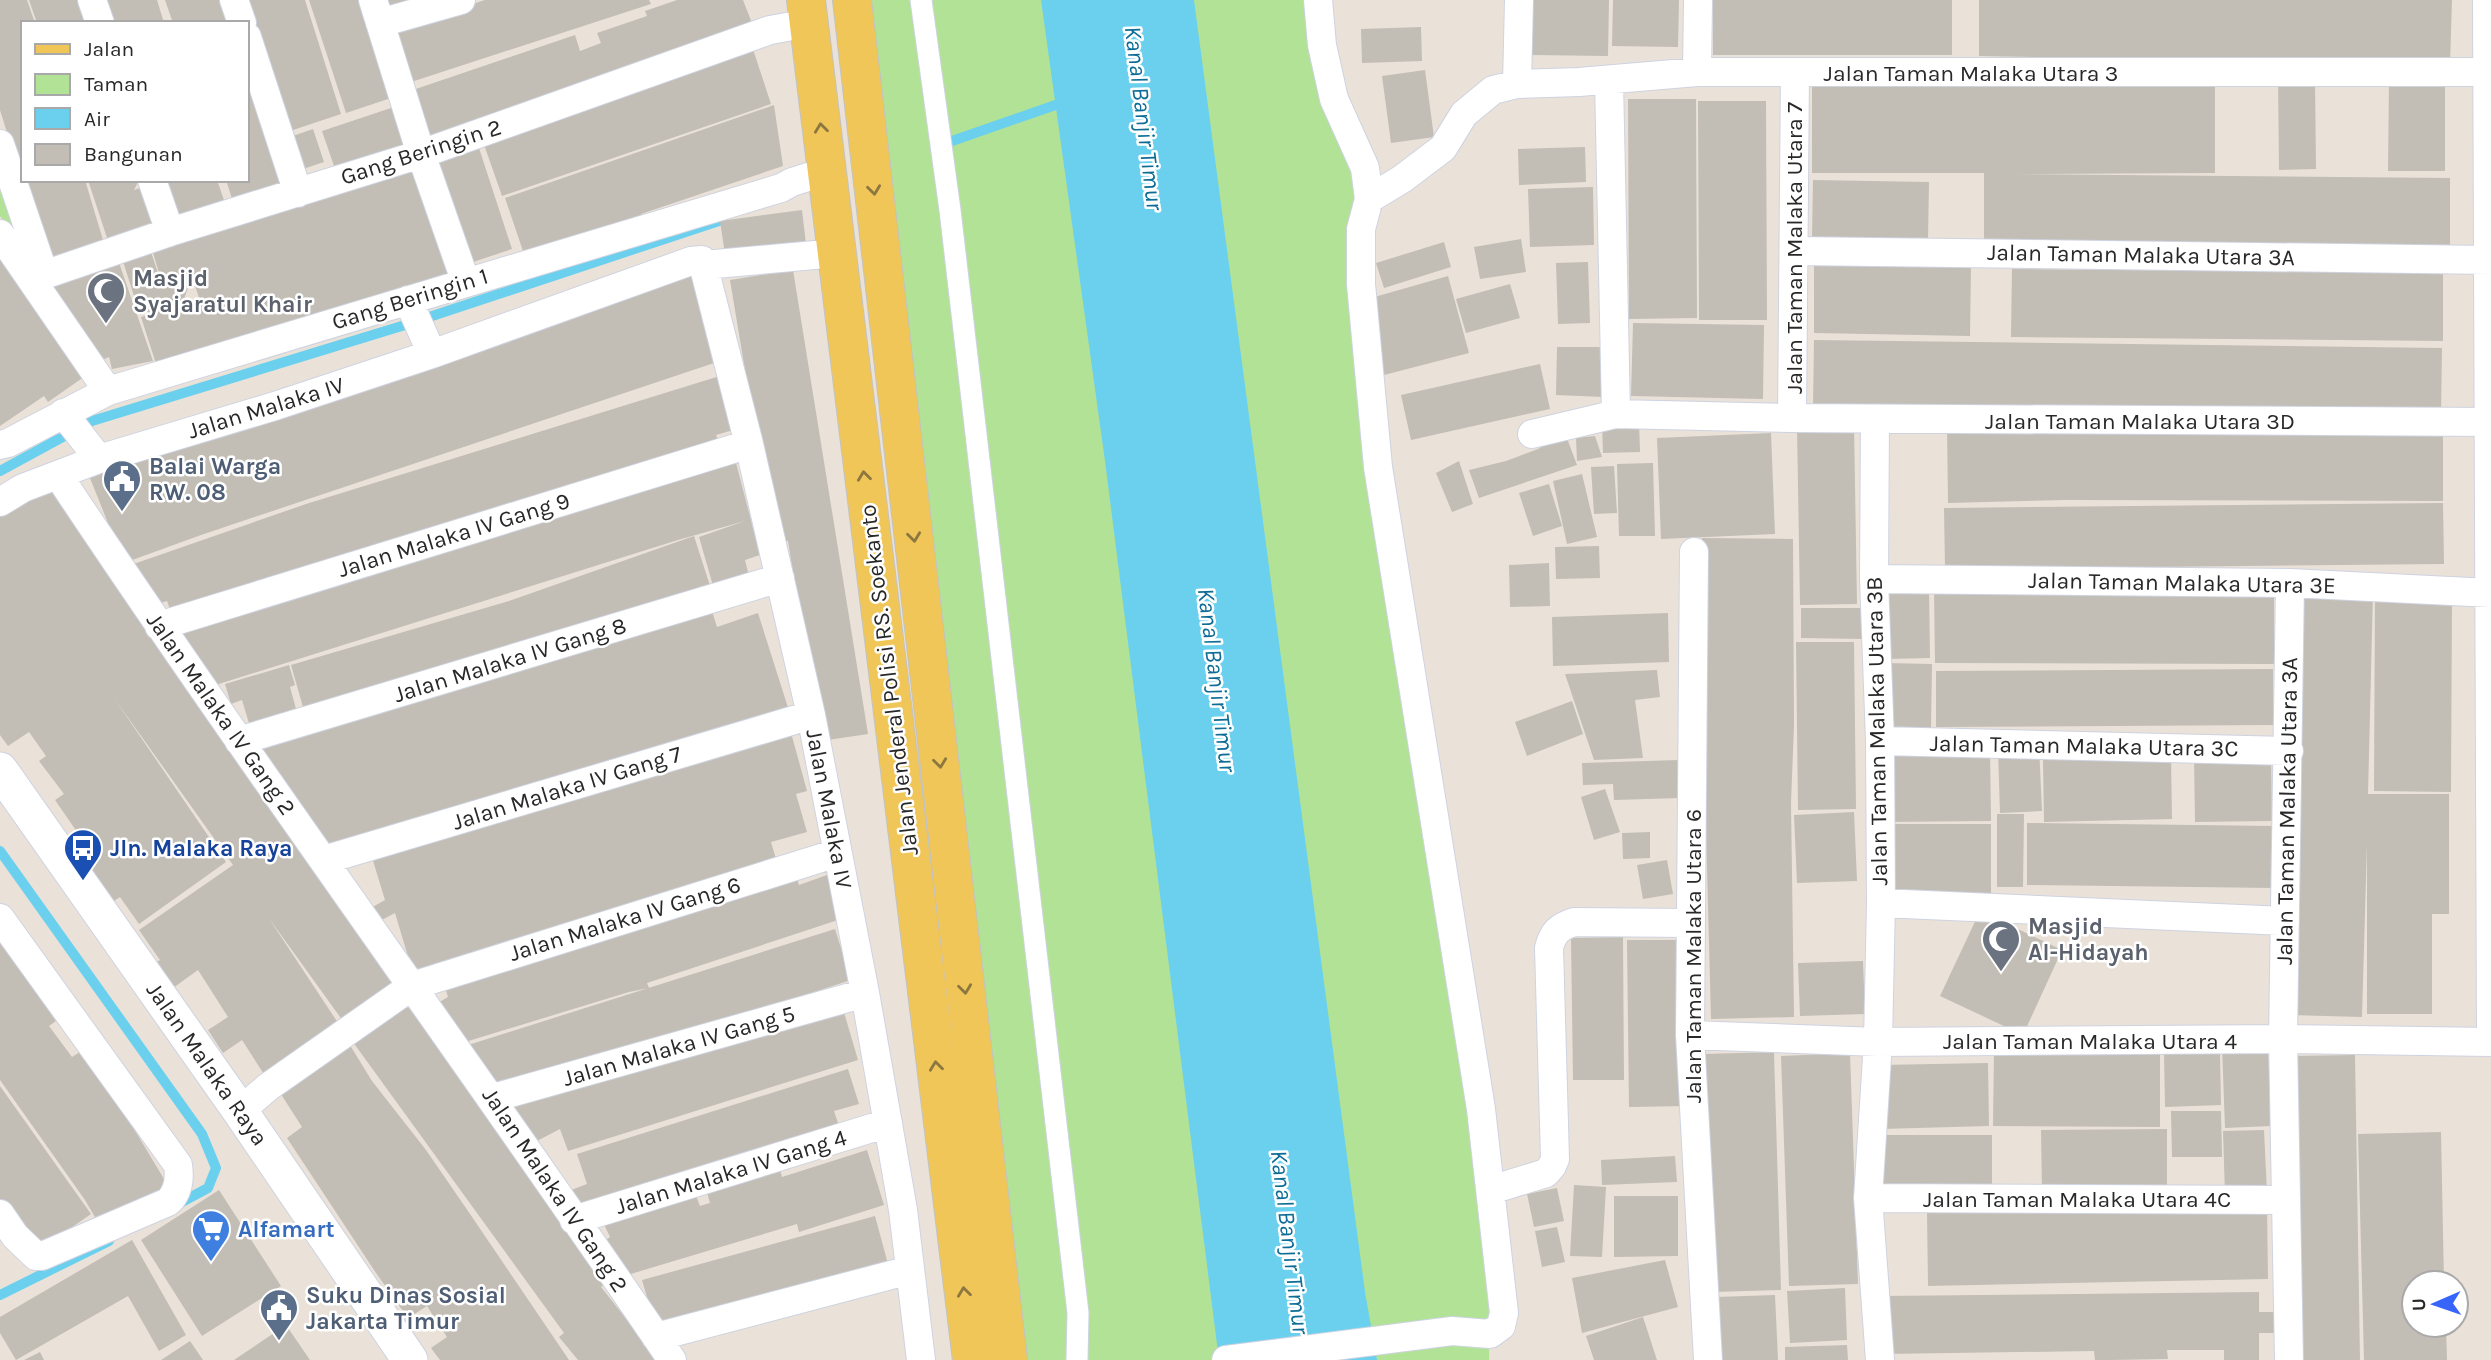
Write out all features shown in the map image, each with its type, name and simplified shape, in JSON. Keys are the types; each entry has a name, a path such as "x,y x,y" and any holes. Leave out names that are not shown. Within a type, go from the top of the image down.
{"main road":[{"name":"Jalan Jenderal Polisi RS. Soekanto","path":"852,0 1015,1354"},
{"name":"Jalan Jenderal Polisi RS. Soekanto","path":"807,12 972,1360"}],"street":[{"path":"92,0 99,21"},
{"path":"234,0 241,21"},
{"path":"461,0 376,12 466,283"},
{"path":"921,0 950,210 1078,1313 1077,1360"},
{"path":"1226,1360 1452,1331 1489,1347 1504,1313 1481,1109 1378,467 1361,284 1361,229 1369,199 1365,168 1334,99 1322,45 1318,0"},
{"path":"1517,83 1519,0"},
{"path":"1697,72 1698,0"},
{"path":"2487,0 2491,1034"},
{"name":"Gang Beringin 2","path":"38,276 421,154 770,30 807,12"},
{"path":"248,40 298,193"},
{"name":"Jalan Taman Malaka Utara 3","path":"1369,199 1402,179 1443,148 1464,114 1493,90 1517,83 1609,80 1697,72 2489,72"},
{"name":"Jalan Taman Malaka Utara 7","path":"1532,435 1616,414 1792,418 1795,72"},
{"path":"1609,80 1616,414"},
{"path":"0,144 38,276"},
{"name":"Gang Beringin 1","path":"0,445 67,418 108,391 411,304 466,283 781,188 792,181 827,171"},
{"path":"153,182 170,232"},
{"path":"0,234 38,276 108,391"},
{"name":"Jalan Taman Malaka Utara 3A","path":"1794,251 2490,260"},
{"name":"Jalan Malaka IV","path":"704,265 837,253"},
{"name":"Jalan Malaka IV","path":"0,502 23,488 58,475 93,452 275,406 691,261 702,260 750,444 811,715 865,993 903,1210 921,1360"},
{"path":"411,304 431,350"},
{"path":"67,418 93,452"},
{"name":"Jalan Taman Malaka Utara 3D","path":"1792,418 2490,422"},
{"name":"Jalan Taman Malaka Utara 3B","path":"1875,419 1874,579 1880,741 1881,903 1878,1042 1868,1198 1880,1360"},
{"name":"Jalan Malaka IV Gang 9","path":"159,626 750,444"},
{"name":"Jalan Malaka IV Gang 2","path":"58,475 159,626 493,1098 664,1348"},
{"name":"Jalan Taman Malaka Utara 6","path":"1694,552 1690,1035 1708,1360"},
{"name":"Jalan Malaka IV Gang 8","path":"239,741 780,578"},
{"name":"Jalan Taman Malaka Utara 3E","path":"1874,579 2290,583 2490,593"},
{"name":"Jalan Taman Malaka Utara 3A","path":"2289,1360 2283,1039 2290,583"},
{"name":"Jalan Malaka IV Gang 7","path":"324,860 811,715"},
{"name":"Jalan Taman Malaka Utara 3C","path":"1880,741 2289,751"},
{"name":"Jalan Malaka Raya","path":"0,770 240,1111 410,1360"},
{"name":"Jalan Malaka IV Gang 6","path":"412,986 838,853"},
{"path":"1881,903 2285,922"},
{"path":"0,918 178,1165 180,1175 175,1196 168,1202 42,1256 36,1256 5,1231"},
{"path":"1491,1190 1546,1172 1555,1158 1549,948 1552,937 1560,927 1574,922 1691,923"},
{"path":"240,1111 268,1087 412,986"},
{"name":"Jalan Malaka IV Gang 5","path":"493,1098 865,993"},
{"name":"Jalan Taman Malaka Utara 4","path":"1690,1035 1878,1042 2283,1039 2491,1042"},
{"name":"Jalan Malaka IV Gang 4","path":"574,1220 888,1123"},
{"name":"Jalan Taman Malaka Utara 4C","path":"1868,1198 2286,1200"},
{"path":"664,1348 910,1270"}],"green space":[{"path":"852,0 1318,0 1365,168 1348,294 1491,1190 1489,1360 1008,1360"},
{"path":"0,178 24,249 0,216"}],"water":[{"name":"Kanal Banjir Timur","path":"1041,0 1194,0 1365,1292 1377,1360 1219,1360 1105,461"}],"building":[{"path":"0,0 27,0 34,21 21,21 21,178 0,110"},
{"path":"29,0 85,0 91,21 36,21"},
{"path":"102,0 157,0 163,21 109,21"},
{"path":"165,0 228,0 235,21 172,21"},
{"path":"242,0 305,0 341,114 284,133"},
{"path":"309,0 370,0 400,95 346,113"},
{"path":"381,0 425,0 385,14"},
{"path":"485,0 649,0 651,4 405,84 388,31"},
{"path":"677,0 743,0 755,31 425,145 407,92 575,35 580,51 601,43 597,33 647,16 645,11"},
{"path":"1532,0 1609,0 1608,56 1531,55"},
{"path":"1613,0 1679,0 1678,47 1612,46"},
{"path":"1713,0 1952,0 1952,55 1713,55"},
{"path":"1979,0 2452,0 2450,65 1979,56"},
{"path":"1421,27 1422,61 1362,63 1361,29"},
{"path":"751,43 771,104 502,196 481,136"},
{"path":"248,59 292,188 235,208 227,182 248,182"},
{"path":"1425,70 1434,137 1391,143 1382,76"},
{"path":"2389,78 2445,78 2445,171 2388,171"},
{"path":"2278,79 2315,79 2316,169 2279,170"},
{"path":"1812,83 2215,84 2215,173 2012,174 2450,178 2450,247 1984,243 1984,173 1812,173"},
{"path":"1628,99 1696,99 1697,318 1629,319"},
{"path":"1698,101 1766,101 1767,320 1699,320"},
{"path":"774,105 783,166 641,214 644,223 610,233 608,225 524,254 505,198"},
{"path":"397,106 410,144 335,169 322,131"},
{"path":"313,129 324,162 300,170 290,137"},
{"path":"478,145 512,249 467,264 433,160"},
{"path":"1585,147 1586,182 1519,185 1518,149"},
{"path":"416,160 453,276 158,370 141,317 199,298 192,276 183,302 140,315 121,255 149,246 160,279 140,286 161,280 152,249"},
{"path":"1813,180 1929,182 1928,241 1812,239"},
{"path":"22,182 86,182 106,250 49,268"},
{"path":"89,182 138,182 134,190 143,187 159,230 110,247"},
{"path":"164,182 218,182 226,206 177,223"},
{"path":"1593,187 1594,245 1530,247 1528,189"},
{"path":"802,210 806,244 725,254 720,221"},
{"path":"1521,239 1526,272 1480,279 1474,247"},
{"path":"1444,242 1451,267 1384,288 1376,263"},
{"path":"0,244 91,372 48,402 44,396 0,426"},
{"name":"Masjid Syajaratul Khair","path":"116,254 153,361 112,369 109,357 96,363 49,293 59,275"},
{"path":"1588,262 1590,323 1558,324 1556,263"},
{"path":"1814,263 1971,265 1970,336 1814,333"},
{"path":"2012,269 2443,273 2443,341 2011,337"},
{"path":"690,270 720,361 124,563 88,473"},
{"path":"793,270 868,734 821,741 788,577 794,578 788,541 774,544 730,280"},
{"path":"1448,276 1469,353 1384,375 1364,300"},
{"path":"1510,284 1520,318 1466,333 1456,299"},
{"path":"1633,323 1764,325 1763,399 1631,396"},
{"path":"1814,340 2442,348 2441,416 1813,409"},
{"path":"1557,347 1604,347 1603,397 1556,395"},
{"path":"1540,364 1550,409 1411,440 1401,395"},
{"path":"723,375 740,428 716,435 721,449 173,618 167,601 148,607 125,567 306,504"},
{"path":"1639,421 1640,452 1603,453 1602,423"},
{"path":"1854,425 1857,604 1800,605 1797,426"},
{"path":"2443,425 2443,501 2066,500 1948,503 1947,426"},
{"path":"1565,433 1577,465 1479,498 1469,470 1506,461 1538,449"},
{"path":"1771,433 1775,534 1661,539 1657,438"},
{"path":"1595,436 1602,457 1577,461 1576,438"},
{"path":"735,459 760,555 745,560 750,580 714,589 699,537 745,521 206,688 170,630"},
{"path":"1459,461 1473,504 1452,512 1436,473"},
{"path":"1653,463 1655,536 1619,536 1617,464"},
{"path":"1614,466 1617,513 1594,514 1591,467"},
{"path":"1582,474 1597,537 1567,544 1553,481"},
{"path":"49,479 403,978 343,1021 268,917 342,1029 267,1079 242,1040 223,1053 208,1030 228,1017 198,970 173,988 155,963 160,960 139,930 233,865 114,698 226,862 139,924 120,897 111,903 73,850 84,842 55,800 64,794 39,761 46,756 29,732 8,746 0,735 0,514"},
{"path":"1549,484 1562,526 1533,536 1519,493"},
{"path":"2443,503 2444,564 1945,569 1944,508"},
{"path":"694,536 711,589 305,714 291,665 509,601"},
{"path":"1702,538 1793,539 1794,725 1791,803 1794,1017 1711,1019"},
{"path":"1599,546 1600,578 1556,579 1555,547"},
{"path":"1549,563 1550,606 1510,607 1509,565"},
{"path":"1934,587 2274,588 2274,664 1935,663"},
{"path":"1929,588 1930,658 1886,659 1884,589"},
{"path":"2299,590 2373,592 2368,794 2449,794 2449,914 2432,914 2432,1014 2367,1014 2367,843 2362,1017 2289,1015"},
{"path":"2375,594 2452,595 2451,792 2374,791"},
{"path":"710,605 717,627 758,613 790,714 325,856 248,746"},
{"path":"1801,608 1865,608 1865,639 1801,638"},
{"path":"1668,613 1669,662 1553,666 1552,617"},
{"path":"1796,642 1854,642 1856,809 1798,810"},
{"path":"1885,663 1932,664 1931,729 1883,728"},
{"path":"289,665 295,685 290,687 298,716 251,730 242,700 231,704 225,684"},
{"path":"2273,669 2273,725 1936,727 1936,671"},
{"path":"1657,670 1660,697 1635,700 1643,758 1594,760 1565,674"},
{"path":"1572,701 1583,734 1527,756 1515,722"},
{"path":"790,729 807,791 796,794 807,832 771,842 778,866 413,973 395,913 376,923 369,909 385,900 370,851"},
{"path":"2039,746 2042,811 2000,813 1998,748"},
{"path":"1990,747 1991,821 1882,822 1882,748"},
{"path":"2194,755 2271,755 2272,821 2195,822"},
{"path":"2171,757 2172,819 2044,822 2043,758"},
{"path":"1679,760 1681,798 1614,800 1613,784 1583,785 1582,763"},
{"path":"1605,789 1620,832 1594,840 1581,797"},
{"path":"1854,812 1857,881 1797,883 1794,815"},
{"path":"1997,814 2024,814 2023,887 1997,887"},
{"path":"2027,823 2275,826 2274,888 2027,885"},
{"path":"1883,824 1991,824 1991,895 1883,895"},
{"path":"1650,832 1650,858 1623,859 1622,833"},
{"path":"1667,860 1673,894 1643,899 1637,865"},
{"path":"794,869 799,885 827,875 841,919 647,983 649,988 462,1043 436,1004 448,997 442,978"},
{"name":"Masjid Al-Hidayah","path":"1980,911 2062,950 2023,1035 1940,996"},
{"path":"835,929 851,980 591,1064 500,1092 465,1046"},
{"path":"1623,937 1624,1080 1573,1080 1571,938"},
{"path":"1627,940 1688,940 1690,1106 1629,1107"},
{"path":"0,942 56,1021 49,1026 72,1057 80,1052 134,1129 170,1189 99,1224 0,1080"},
{"path":"1863,961 1865,1014 1800,1016 1798,963"},
{"path":"404,997 612,1279 601,1287 627,1320 632,1316 666,1360 578,1360 559,1337 564,1333 350,1038"},
{"path":"841,1002 858,1060 568,1151 560,1129 533,1143 512,1102"},
{"path":"348,1042 372,1081 426,1150 569,1360 440,1360 431,1348 447,1337 427,1306 408,1318 376,1273 287,1138 302,1127 277,1088"},
{"path":"2268,1044 2271,1126 2225,1128 2222,1046"},
{"path":"1994,1048 2160,1048 2160,1127 1993,1126"},
{"path":"1774,1052 1781,1290 1713,1292 1705,1054"},
{"path":"1850,1053 1858,1284 1789,1286 1781,1056"},
{"path":"2220,1053 2221,1105 2165,1107 2164,1054"},
{"path":"2355,1055 2360,1360 2297,1360 2292,1056"},
{"path":"1988,1063 1989,1126 1881,1129 1880,1065"},
{"path":"848,1069 859,1104 834,1111 841,1132 581,1213 566,1192 587,1184 577,1154"},
{"path":"0,1086 91,1214 36,1252 0,1200"},
{"path":"2171,1111 2221,1111 2222,1157 2172,1157"},
{"path":"2167,1129 2167,1189 2042,1190 2041,1130"},
{"path":"2264,1130 2267,1193 2225,1195 2223,1131"},
{"path":"2441,1132 2444,1269 2400,1269 2400,1339 2446,1339 2447,1360 2364,1360 2358,1134"},
{"path":"1875,1135 1992,1135 1992,1190 1875,1190"},
{"path":"867,1150 884,1205 799,1232 797,1224 624,1276 603,1242 610,1237 602,1220 695,1193 700,1206 710,1203 706,1189 779,1166 782,1177"},
{"path":"1675,1156 1677,1182 1602,1185 1601,1160"},
{"path":"1574,1185 1606,1187 1602,1257 1570,1256"},
{"path":"1557,1188 1564,1221 1534,1227 1527,1194"},
{"name":"Alfamart","path":"219,1190 281,1286 202,1336 141,1240"},
{"path":"1614,1196 1678,1196 1678,1256 1614,1257"},
{"path":"2267,1205 2268,1279 1928,1286 1927,1212"},
{"path":"875,1216 888,1264 657,1331 642,1280"},
{"path":"1557,1227 1565,1262 1542,1267 1535,1231"},
{"path":"132,1240 186,1335 159,1351 128,1296 16,1360 0,1333 0,1317"},
{"path":"1665,1260 1678,1307 1582,1333 1572,1278"},
{"path":"1845,1288 1847,1340 1790,1343 1787,1291"},
{"path":"2259,1292 2259,1312 2276,1312 2276,1333 2259,1333 2259,1360 2224,1360 2224,1350 2167,1350 2168,1359 2110,1360 2095,1360 2094,1351 1882,1354 1882,1296"},
{"path":"1775,1295 1778,1360 1718,1360 1716,1297"},
{"path":"1643,1317 1657,1360 1594,1360 1586,1336"},
{"name":"Suku Dinas Sosial Jakarta Timur","path":"286,1325 310,1360 234,1360"},
{"path":"190,1341 203,1360 161,1360"},
{"path":"1847,1345 1848,1360 1785,1360 1785,1347"},
{"path":"40,1352 44,1360 24,1360"}],"waterway":[{"path":"952,141 1067,101"},
{"path":"0,471 92,421 405,325 719,221"},
{"path":"0,851 202,1134 216,1168 208,1188 178,1204"},
{"path":"0,1295 109,1241"}],"place":[{"name":"Masjid Syajaratul Khair","path":"106,325"},
{"name":"Balai Warga RW. 08","path":"122,513"},
{"name":"Jln. Malaka Raya","path":"83,882"},
{"name":"Masjid Al-Hidayah","path":"2001,973"},
{"name":"Alfamart","path":"211,1263"},
{"name":"Suku Dinas Sosial Jakarta Timur","path":"279,1342"}]}
